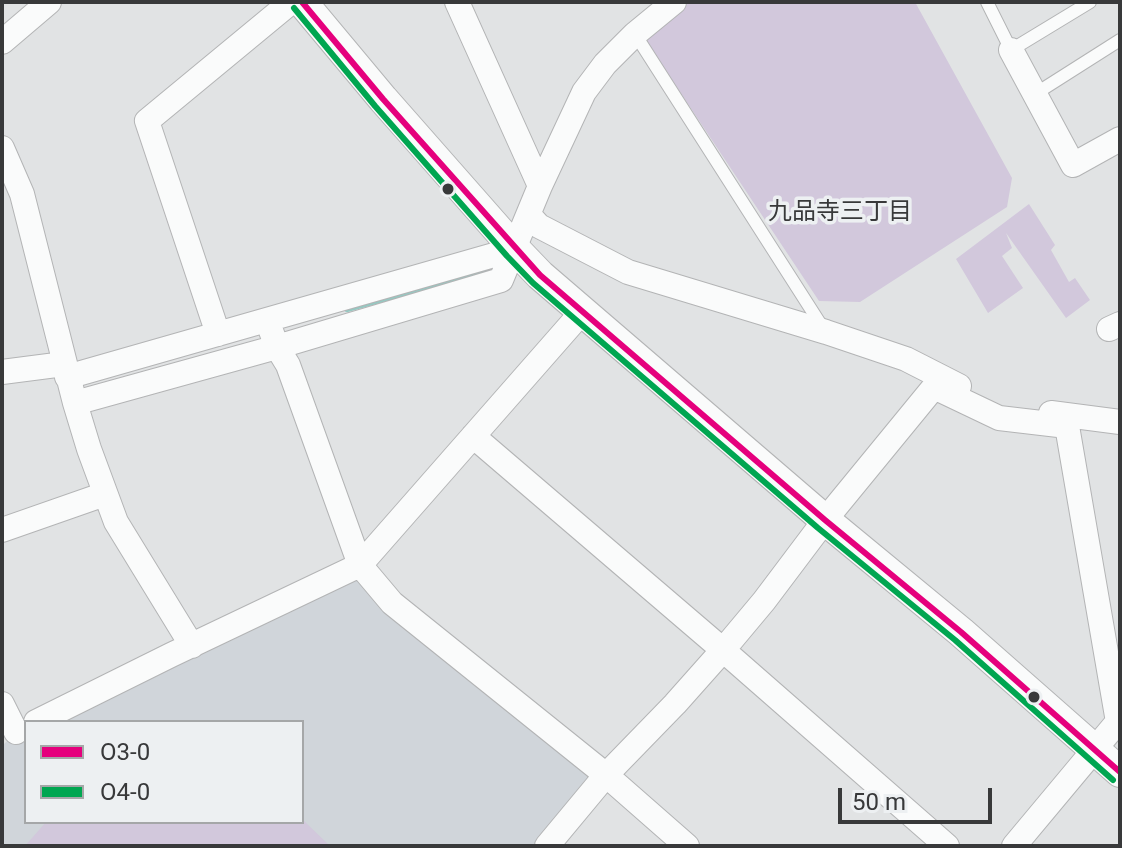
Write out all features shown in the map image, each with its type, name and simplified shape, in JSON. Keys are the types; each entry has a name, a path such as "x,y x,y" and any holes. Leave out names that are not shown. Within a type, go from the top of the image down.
{"street":[{"path":"2,42 49,2"},
{"path":"218,334 147,121 291,2"},
{"path":"302,2 515,249 582,312 961,632 1120,772"},
{"path":"457,2 540,186"},
{"path":"75,403 501,280 584,92 605,64 635,34 674,2"},
{"path":"1011,50 1073,165 1120,139"},
{"path":"2,148 22,194 75,403 105,494 116,522 192,646"},
{"path":"529,215 539,226 628,272 906,359 1005,408 1120,422"},
{"path":"2,372 66,370 218,334 515,249"},
{"path":"44,720 360,565 582,312"},
{"path":"267,320 288,365 360,565 392,603 606,775 687,846"},
{"path":"547,846 606,775 723,650 934,387 999,418 1067,426 1119,720 1014,846"},
{"path":"473,436 947,846"},
{"path":"2,530 105,494"},
{"path":"2,704 20,732"}],"lane":[{"path":"987,2 1011,50 1090,2"},
{"path":"635,34 826,332"},
{"path":"1035,94 1120,40"}],"shaded area":[{"path":"690,2 915,2 1012,178 1007,207 860,302 819,301 644,38"},
{"path":"1029,204 1055,245 1051,250 1069,282 1075,278 1090,300 1066,318 1006,233 1012,248 1002,256 1023,288 988,313 956,259"},
{"path":"360,565 606,775 544,846 2,846 2,746 24,728 24,824 304,824 304,720 41,720"},
{"path":"304,821 330,846 25,846 44,824 304,824"}],"waterway":[{"path":"347,309 486,271"}],"transit line":[{"name":"O3-0","path":"302,2 383,99 540,275 825,520 961,632 1120,772"},
{"name":"O4-0","path":"294,8 375,106 533,283 818,528 955,640 1113,780"}],"district":[{"name":"九品寺三丁目","path":"840,213"}]}
